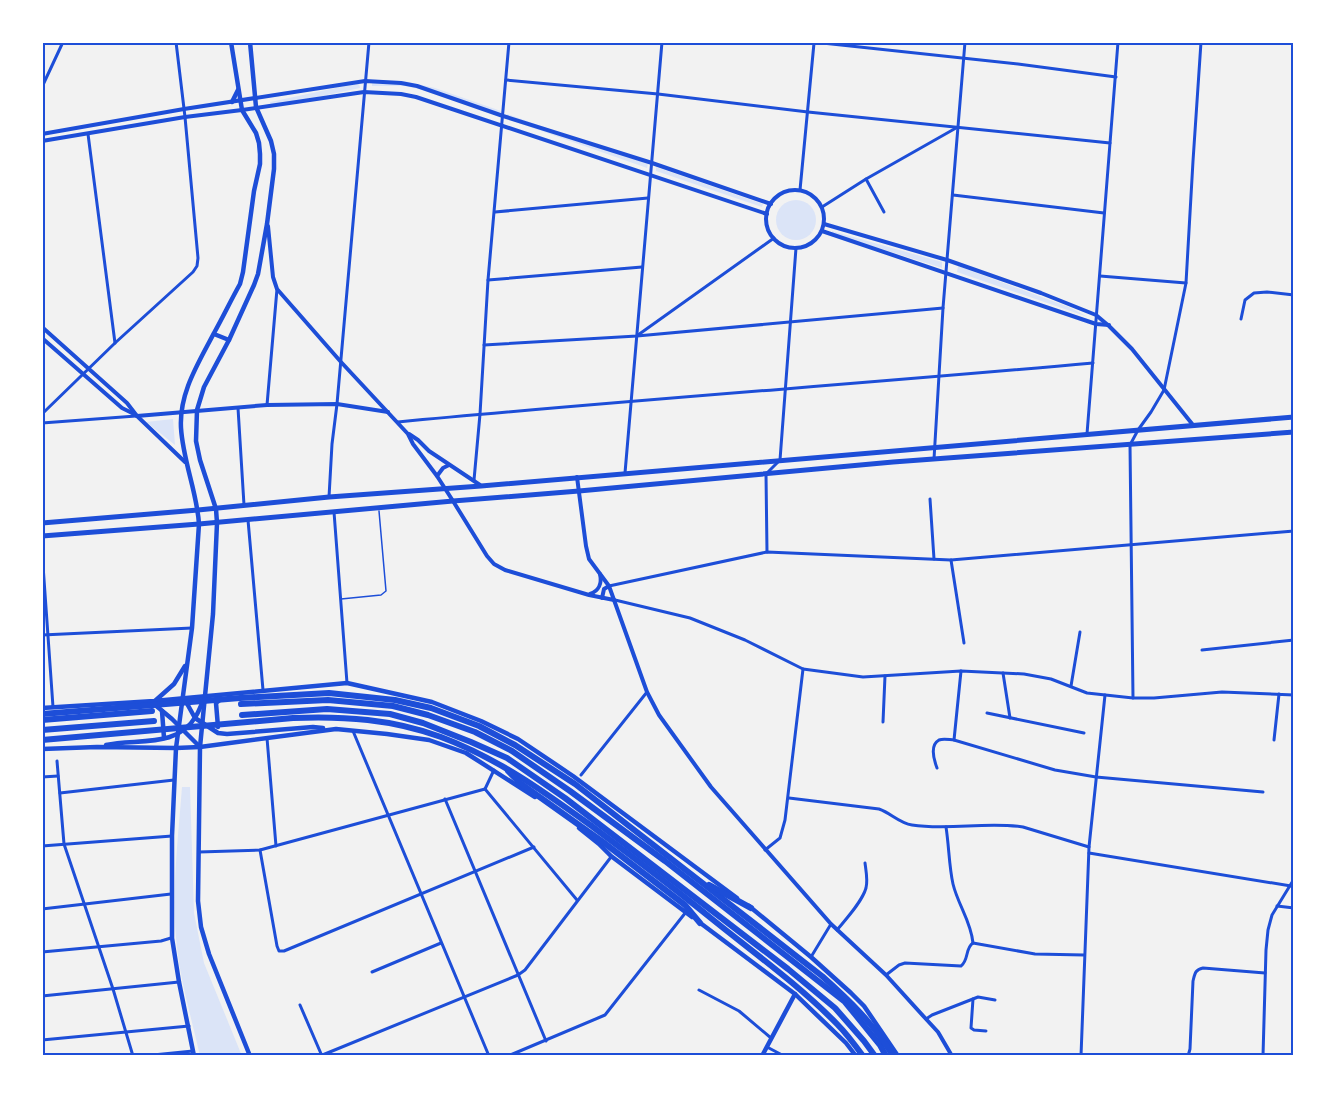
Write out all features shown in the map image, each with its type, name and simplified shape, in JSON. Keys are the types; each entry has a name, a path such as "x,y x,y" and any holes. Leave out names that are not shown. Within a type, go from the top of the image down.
{"highway":[{"path":"42,714 329,693 396,700 431,708 479,726 515,745 575,784 822,976 856,1007 893,1056"},
{"path":"241,705 328,700 393,706 418,712 475,732 512,751 665,861 845,1002 880,1045 886,1056"},
{"path":"418,712 442,706"},
{"path":"242,715 327,709 390,714 423,723 507,758 625,843 835,1008 875,1056"},
{"path":"42,720 152,711"},
{"path":"42,740 326,717 352,718 416,729 469,748 532,784 683,895 839,1026 863,1056"},
{"path":"413,720 429,740"},
{"path":"42,729 154,721"},
{"path":"503,766 520,783 603,842 700,923"},
{"path":"599,844 625,843"},
{"path":"665,861 751,908"}],"main road":[{"path":"194,1053 172,938 172,836 176,748 181,728 192,628 199,524 198,510 185,462 181,412 185,392 193,372 240,284 260,164 256,133 242,110 231,42"},
{"path":"250,42 256,108 274,154 274,175 258,274 229,340 204,387 197,410 196,433 200,460 216,508 217,522 213,614 200,747 198,901 201,927 209,954 250,1056"},
{"path":"232,102 238,91 238,84"},
{"path":"214,334 229,340"},
{"path":"42,523 1294,417"},
{"path":"1243,421 1244,435"},
{"path":"42,536 934,459 1294,432"},
{"path":"152,701 174,684 188,661"},
{"path":"42,708 152,701 347,683 442,706 481,721 518,739 573,776 751,908 811,957 864,1006 898,1056"},
{"path":"218,733 216,703 228,694"},
{"path":"181,728 195,718 205,696"},
{"path":"184,698 195,718 218,733 313,727 429,740 466,753 550,807 599,844 611,856 688,911"},
{"path":"152,701 200,747"},
{"path":"162,711 164,738"},
{"path":"42,749 200,747 336,729"},
{"path":"97,747 114,743 153,741 178,734"},
{"path":"700,923 795,994 846,1043 856,1056"},
{"path":"762,1056 795,994"}],"street":[{"path":"42,87 63,42"},
{"path":"42,414 197,266 185,117 176,42"},
{"path":"329,497 369,42"},
{"path":"474,480 488,280 509,42"},
{"path":"625,473 662,42"},
{"path":"800,190 814,42 1116,77"},
{"path":"934,459 943,308 965,42"},
{"path":"1087,434 1118,42"},
{"path":"1133,698 1130,445 1164,390 1186,283 1201,42"},
{"path":"506,80 658,94 1110,143"},
{"path":"42,134 365,81 401,83 417,86 771,204"},
{"path":"42,141 185,117 364,92 401,94 416,97 767,214"},
{"path":"822,207 866,179 958,127"},
{"path":"88,133 115,343"},
{"path":"866,179 884,212"},
{"path":"790,190 800,190 813,196 822,207 824,224 816,239 808,245 796,248 785,246 774,238 768,228 767,214 775,198 790,190"},
{"path":"953,195 1104,213"},
{"path":"495,212 648,198"},
{"path":"267,224 273,277 277,289 408,434 481,486"},
{"path":"824,224 947,260 1096,315 1132,349 1193,426"},
{"path":"822,231 1096,324 1109,326"},
{"path":"637,336 774,238"},
{"path":"767,552 766,474 780,459 796,248"},
{"path":"488,280 642,267"},
{"path":"1100,276 1186,283"},
{"path":"267,405 277,289"},
{"path":"1240,319 1245,300 1254,293 1294,295"},
{"path":"484,345 637,336 943,308"},
{"path":"42,327 127,403 137,416 185,462"},
{"path":"42,338 122,408 137,416"},
{"path":"398,422 1092,363"},
{"path":"42,423 267,405 337,404 388,412"},
{"path":"238,408 244,506"},
{"path":"408,434 412,444 437,476 494,564 505,570 589,595 690,618 745,640 803,669 863,676 961,671 1024,674 1051,679 1087,693 1133,698 1222,692 1294,695"},
{"path":"437,476 443,468 450,465"},
{"path":"577,477 586,546 590,559 609,586 647,692 659,715 711,788 831,924 886,975 938,1032 952,1056"},
{"path":"930,499 934,560"},
{"path":"334,512 347,683"},
{"path":"248,520 263,690"},
{"path":"602,598 604,589 609,586 767,552 951,560 1294,531"},
{"path":"42,550 53,707"},
{"path":"951,560 964,643"},
{"path":"589,595 598,588 601,580 600,572"},
{"path":"42,635 192,628"},
{"path":"1071,686 1080,632"},
{"path":"1202,650 1294,640"},
{"path":"765,850 780,838 785,820 803,669"},
{"path":"954,740 961,671"},
{"path":"1003,673 1010,718"},
{"path":"884,722 885,676"},
{"path":"581,775 647,692"},
{"path":"1274,740 1279,694"},
{"path":"1081,1056 1089,847 1104,695"},
{"path":"987,713 1084,733"},
{"path":"353,731 489,1056"},
{"path":"267,738 276,846"},
{"path":"937,768 933,758 935,744 938,740 943,739 954,740 1055,770 1096,777 1263,792"},
{"path":"57,761 64,844 133,1056"},
{"path":"485,789 494,770"},
{"path":"42,777 58,776"},
{"path":"60,793 176,780"},
{"path":"199,852 260,850 485,789"},
{"path":"485,789 577,900"},
{"path":"789,798 879,809 912,825 946,827 1012,825 1089,847"},
{"path":"445,799 546,1041"},
{"path":"946,827 953,883 969,921 973,943"},
{"path":"42,846 172,836"},
{"path":"260,850 277,946 279,951 284,951 534,847"},
{"path":"1089,852 1291,886"},
{"path":"300,1005 322,1056 518,975 525,970 611,856"},
{"path":"837,930 866,890 865,863"},
{"path":"1263,1056 1268,930 1272,915 1294,879"},
{"path":"42,909 172,894"},
{"path":"1277,906 1294,908"},
{"path":"508,1056 605,1015 688,911"},
{"path":"811,957 831,924"},
{"path":"42,952 161,941 172,938"},
{"path":"372,972 441,943"},
{"path":"886,975 905,963 961,966 965,962 969,945 973,943 1035,954 1084,955"},
{"path":"1188,1056 1195,972 1203,968 1265,973"},
{"path":"42,996 179,982"},
{"path":"699,990 740,1011 771,1038"},
{"path":"926,1019 978,997 995,1000"},
{"path":"973,999 971,1028 986,1031"},
{"path":"42,1040 189,1026"},
{"path":"767,1047 784,1056"},
{"path":"143,1056 194,1053"}],"lane":[{"path":"341,599 381,595 386,591 379,507"}],"shaded area":[{"path":"372,80 404,81 435,88 501,111 500,116 434,92 405,86 372,86"},
{"path":"359,83 360,88 271,107 270,102"},
{"path":"507,114 648,164 647,168 507,119"},
{"path":"656,167 763,204 762,207 656,171"},
{"path":"796,200 804,201 810,206 815,212 815,228 810,234 804,239 796,240 788,239 782,234 777,228 776,220 777,212 782,206 788,201"},
{"path":"832,231 942,262 942,268 831,233"},
{"path":"958,266 1069,307 1088,317 957,272"},
{"path":"173,419 175,445 146,422"},
{"path":"182,787 190,787 194,913 204,963 242,1056 200,1056 184,988 175,928 176,868"}]}
